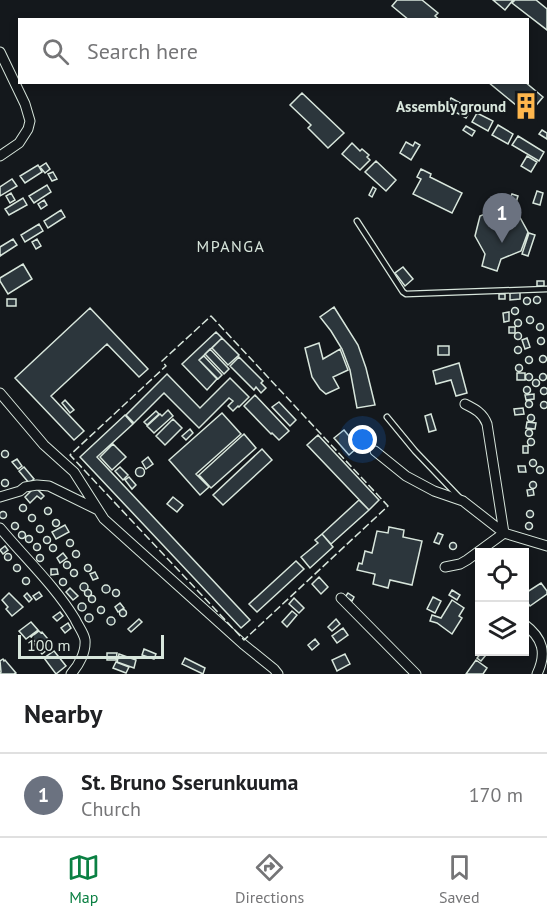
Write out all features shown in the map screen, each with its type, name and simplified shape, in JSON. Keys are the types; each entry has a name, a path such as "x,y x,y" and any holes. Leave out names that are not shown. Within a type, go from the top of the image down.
{"street":[{"path":"0,52 25,104 30,121 19,143 0,156"},
{"path":"0,393 44,445 74,472 104,519 278,674"},
{"path":"465,404 478,411 487,424 504,533"},
{"path":"375,451 406,476 434,491 463,501 504,533 547,546"},
{"path":"0,497 20,491 25,487 49,486 98,510"},
{"path":"0,528 68,608 83,634 84,653 71,674"},
{"path":"446,567 467,560 504,533"},
{"path":"341,598 416,674"},
{"path":"529,627 542,644 544,654 537,674"}],"lane":[{"path":"357,221 406,294 547,289"},
{"path":"387,417 415,451 463,501"}],"building":[{"path":"397,0 422,0 438,13 435,16 438,18 407,18 392,6"},
{"path":"493,0 513,0 505,10"},
{"path":"515,0 536,0 547,9 547,30 512,3"},
{"name":"Assembly ground","path":"490,84 527,84 543,97 528,115"},
{"path":"302,93 344,133 328,148 308,128 311,125 290,105"},
{"path":"451,98 471,109 466,118 446,107"},
{"path":"477,113 493,121 488,131 472,122"},
{"path":"498,125 513,134 508,144 492,135"},
{"path":"466,126 475,131 472,136 463,130"},
{"path":"542,130 547,133 547,139 539,134"},
{"path":"518,136 544,152 539,161 512,145"},
{"path":"406,142 413,146 415,142 420,145 411,160 400,153"},
{"path":"352,143 360,151 362,149 369,155 367,157 370,160 360,170 342,154"},
{"path":"527,156 537,162 531,172 521,166"},
{"path":"376,161 396,180 386,191 365,172"},
{"path":"46,163 50,169 45,173 40,167"},
{"path":"38,165 42,172 25,183 20,176"},
{"path":"421,169 431,174 430,177 462,193 452,213 413,194 421,179 417,177"},
{"path":"53,172 57,179 52,181 48,174"},
{"path":"12,179 17,186 0,196 0,187"},
{"path":"47,185 51,192 34,203 29,196"},
{"path":"373,187 376,189 372,197 369,195"},
{"path":"537,191 543,193 540,205 533,203"},
{"path":"11,193 15,200 10,203 6,196"},
{"path":"512,194 518,196 515,206 508,203"},
{"path":"23,198 27,205 9,215 5,209"},
{"path":"44,200 47,205 41,209 38,204"},
{"path":"504,203 517,208 528,232 521,251 501,259 497,271 482,266 485,254 475,236 480,216 502,207"},
{"path":"61,210 65,217 48,228 44,221"},
{"path":"39,224 43,231 25,242 21,235"},
{"path":"529,233 535,235 528,256 522,254"},
{"path":"13,239 17,245 0,256 0,247"},
{"path":"37,239 41,246 36,249 32,242"},
{"path":"23,264 32,279 8,294 0,278"},
{"path":"403,267 413,279 405,286 395,273"},
{"path":"537,281 544,281 544,286 537,286"},
{"path":"520,292 520,299 510,300 510,293"},
{"path":"499,294 505,294 505,299 499,299"},
{"path":"537,296 541,300 537,304 533,300"},
{"path":"527,297 531,301 527,305 523,301"},
{"path":"7,299 16,299 16,306 7,306"},
{"path":"334,307 358,345 375,405 357,408 350,370 342,349 320,317"},
{"path":"515,307 519,311 515,315 511,311"},
{"path":"90,308 148,369 139,377 107,344 51,396 84,431 74,440 15,378"},
{"path":"509,312 509,321 504,322 503,313"},
{"path":"530,316 534,320 530,324 526,320"},
{"path":"518,319 522,323 518,327 514,323"},
{"path":"540,323 544,327 540,331 536,327"},
{"path":"509,327 515,327 515,333 509,333"},
{"path":"216,332 222,338 199,360 217,379 207,390 182,364"},
{"path":"518,332 522,336 518,340 514,336"},
{"path":"541,337 545,341 541,345 537,341"},
{"path":"222,338 239,355 228,365 212,348"},
{"path":"527,338 530,347 525,349 522,340"},
{"path":"319,343 323,359 340,349 348,370 333,377 339,388 326,394 312,377 305,348"},
{"path":"438,346 449,346 449,355 438,355"},
{"path":"518,346 522,350 518,354 514,350"},
{"path":"210,349 229,369 224,374 205,354"},
{"path":"543,355 547,359 543,363 539,359"},
{"path":"204,356 222,375 218,379 199,360"},
{"path":"529,356 533,360 529,364 525,360"},
{"path":"239,357 263,381 261,383 266,388 261,393 256,387 254,390 230,366"},
{"path":"459,363 467,393 456,396 451,380 436,384 433,371"},
{"path":"519,364 523,368 519,372 515,368"},
{"path":"517,373 525,373 525,380 517,380"},
{"path":"529,373 533,377 529,381 525,377"},
{"path":"543,373 547,377 543,381 539,377"},
{"path":"167,374 200,408 230,378 249,397 233,411 228,406 233,401 229,398 199,428 164,393 134,423 126,415"},
{"path":"536,379 540,383 536,387 532,383"},
{"path":"527,386 531,390 527,394 523,390"},
{"path":"544,388 547,391 544,394 541,391"},
{"path":"534,394 534,399 526,400 525,395"},
{"path":"255,395 289,431 279,440 244,406"},
{"path":"65,400 74,410 70,413 62,403"},
{"path":"529,400 533,404 529,408 525,404"},
{"path":"279,402 296,420 290,426 272,407"},
{"path":"544,402 547,405 544,408 541,405"},
{"path":"523,408 524,414 515,415 514,409"},
{"path":"168,410 173,416 154,433 147,426"},
{"path":"156,411 159,414 147,425 144,422"},
{"path":"222,413 241,434 196,474 209,487 200,495 169,460"},
{"path":"431,414 436,430 429,432 425,416"},
{"path":"531,414 535,418 531,422 527,418"},
{"path":"125,415 133,424 97,457 250,620 241,628 80,457"},
{"path":"173,419 182,428 165,445 156,436"},
{"path":"527,422 536,423 535,429 526,428"},
{"path":"190,429 193,433 186,440 182,436"},
{"path":"529,429 533,433 529,437 525,433"},
{"path":"344,430 358,447 349,455 334,438"},
{"path":"244,434 256,448 211,488 199,475"},
{"path":"318,435 379,500 369,510 307,445"},
{"path":"531,438 535,442 531,446 527,442"},
{"path":"113,444 126,457 112,470 100,457"},
{"path":"523,446 528,446 528,453 523,453"},
{"path":"262,449 272,460 223,505 213,495"},
{"path":"5,450 9,454 5,458 1,454"},
{"path":"148,457 153,464 146,469 142,462"},
{"path":"17,459 22,466 18,469 12,462"},
{"path":"533,459 537,463 533,467 529,463"},
{"path":"518,466 525,466 526,472 519,472"},
{"path":"540,466 544,470 540,474 536,470"},
{"path":"24,467 34,479 29,483 19,471"},
{"path":"120,467 128,475 123,480 115,471"},
{"path":"140,467 145,472 140,477 135,472"},
{"path":"129,477 136,485 132,489 125,480"},
{"path":"5,479 9,483 5,487 1,483"},
{"path":"533,481 537,485 533,489 529,485"},
{"path":"35,487 44,496 41,499 37,496 30,503 25,497"},
{"path":"533,489 534,495 528,496 527,490"},
{"path":"173,497 183,505 177,512 167,504"},
{"path":"359,500 369,510 331,544 322,534"},
{"path":"23,504 27,508 23,512 19,508"},
{"path":"48,507 52,511 48,515 44,511"},
{"path":"530,510 534,514 530,518 526,514"},
{"path":"3,511 7,515 3,519 -1,515"},
{"path":"32,514 36,518 32,522 28,518"},
{"path":"56,519 60,523 56,527 52,523"},
{"path":"15,522 19,526 15,530 11,526"},
{"path":"529,522 533,526 529,530 525,526"},
{"path":"40,525 44,529 40,533 36,529"},
{"path":"65,525 69,532 56,539 52,532"},
{"path":"389,527 404,530 403,537 422,541 412,585 390,580 388,588 373,584 375,574 357,570 359,563 362,564 365,551 372,553 377,531 388,533"},
{"path":"22,531 26,535 22,539 18,535"},
{"path":"438,533 443,535 439,544 434,542"},
{"path":"322,534 333,547 310,568 301,557 318,543 315,540"},
{"path":"29,535 33,539 29,543 25,539"},
{"path":"47,536 51,540 47,544 43,540"},
{"path":"70,539 74,543 70,547 66,543"},
{"path":"37,543 41,547 37,551 33,547"},
{"path":"453,543 456,546 453,549 450,546"},
{"path":"53,544 57,548 53,552 49,548"},
{"path":"5,546 8,550 3,554 0,550"},
{"path":"76,550 80,554 76,558 72,554"},
{"path":"8,553 12,557 8,561 4,557"},
{"path":"63,553 67,558 60,563 57,558"},
{"path":"40,554 44,558 40,562 36,558"},
{"path":"67,561 71,565 67,569 63,565"},
{"path":"296,561 304,569 257,612 249,604"},
{"path":"17,564 21,568 17,572 13,568"},
{"path":"88,564 92,568 88,572 84,568"},
{"path":"51,569 57,569 58,574 51,575"},
{"path":"74,569 78,573 74,577 70,573"},
{"path":"95,572 98,578 93,580 90,574"},
{"path":"26,577 30,581 26,585 22,581"},
{"path":"319,577 328,587 321,594 312,584"},
{"path":"63,579 66,582 63,585 60,582"},
{"path":"84,583 88,587 84,591 80,587"},
{"path":"541,583 547,594 530,606 529,591"},
{"path":"106,585 110,589 106,593 102,589"},
{"path":"70,588 78,596 73,600 66,592"},
{"path":"88,590 91,593 88,596 85,593"},
{"path":"116,590 119,593 116,596 113,593"},
{"path":"452,590 460,595 457,600 449,595"},
{"path":"39,592 42,596 36,600 33,596"},
{"path":"9,593 23,607 12,616 2,600"},
{"path":"27,593 32,599 29,602 24,596"},
{"path":"348,593 354,597 352,601 345,597"},
{"path":"92,596 95,599 92,602 89,599"},
{"path":"433,597 441,601 435,613 427,609"},
{"path":"294,598 304,608 299,613 289,604"},
{"path":"452,600 464,608 459,616 462,618 452,634 437,623 430,621 432,615 441,618"},
{"path":"82,603 86,607 82,611 78,607"},
{"path":"120,603 124,608 118,612 115,607"},
{"path":"101,607 104,610 101,613 98,610"},
{"path":"123,610 126,613 123,616 120,613"},
{"path":"292,611 297,615 287,627 282,622"},
{"path":"60,612 63,616 57,621 53,617"},
{"path":"89,614 93,618 89,622 85,618"},
{"path":"111,617 115,621 111,625 107,621"},
{"path":"139,619 142,622 131,632 128,629"},
{"path":"336,619 340,624 332,631 328,627"},
{"path":"31,622 38,630 26,639 19,631"},
{"path":"68,623 71,628 65,633 61,628"},
{"path":"343,628 348,635 337,643 332,636"},
{"path":"39,631 53,645 42,654 31,637"},
{"path":"315,639 319,644 312,650 308,645"},
{"path":"144,649 156,654 154,659 142,655"},
{"path":"54,651 66,666 56,674 44,658"},
{"path":"107,653 117,653 116,660 107,660"},
{"path":"119,654 136,660 134,668 117,662"},
{"path":"345,654 350,664 337,671 332,660"},
{"path":"479,656 485,656 481,661 477,658"},
{"path":"185,658 205,668 203,674 182,664"},
{"path":"3,659 16,673 0,674 0,661"},
{"path":"476,660 487,668 483,674 466,674"},
{"path":"116,662 129,667 126,673 113,668"}],"fence":[{"path":"211,316 388,506 244,640 70,455 166,366 162,361 211,316"}],"place":[{"name":"Assembly ground","path":"526,106"},
{"name":"St. Bruno Sserunkuuma","path":"502,243"}],"district":[{"name":"MPANGA","path":"231,246"}]}
